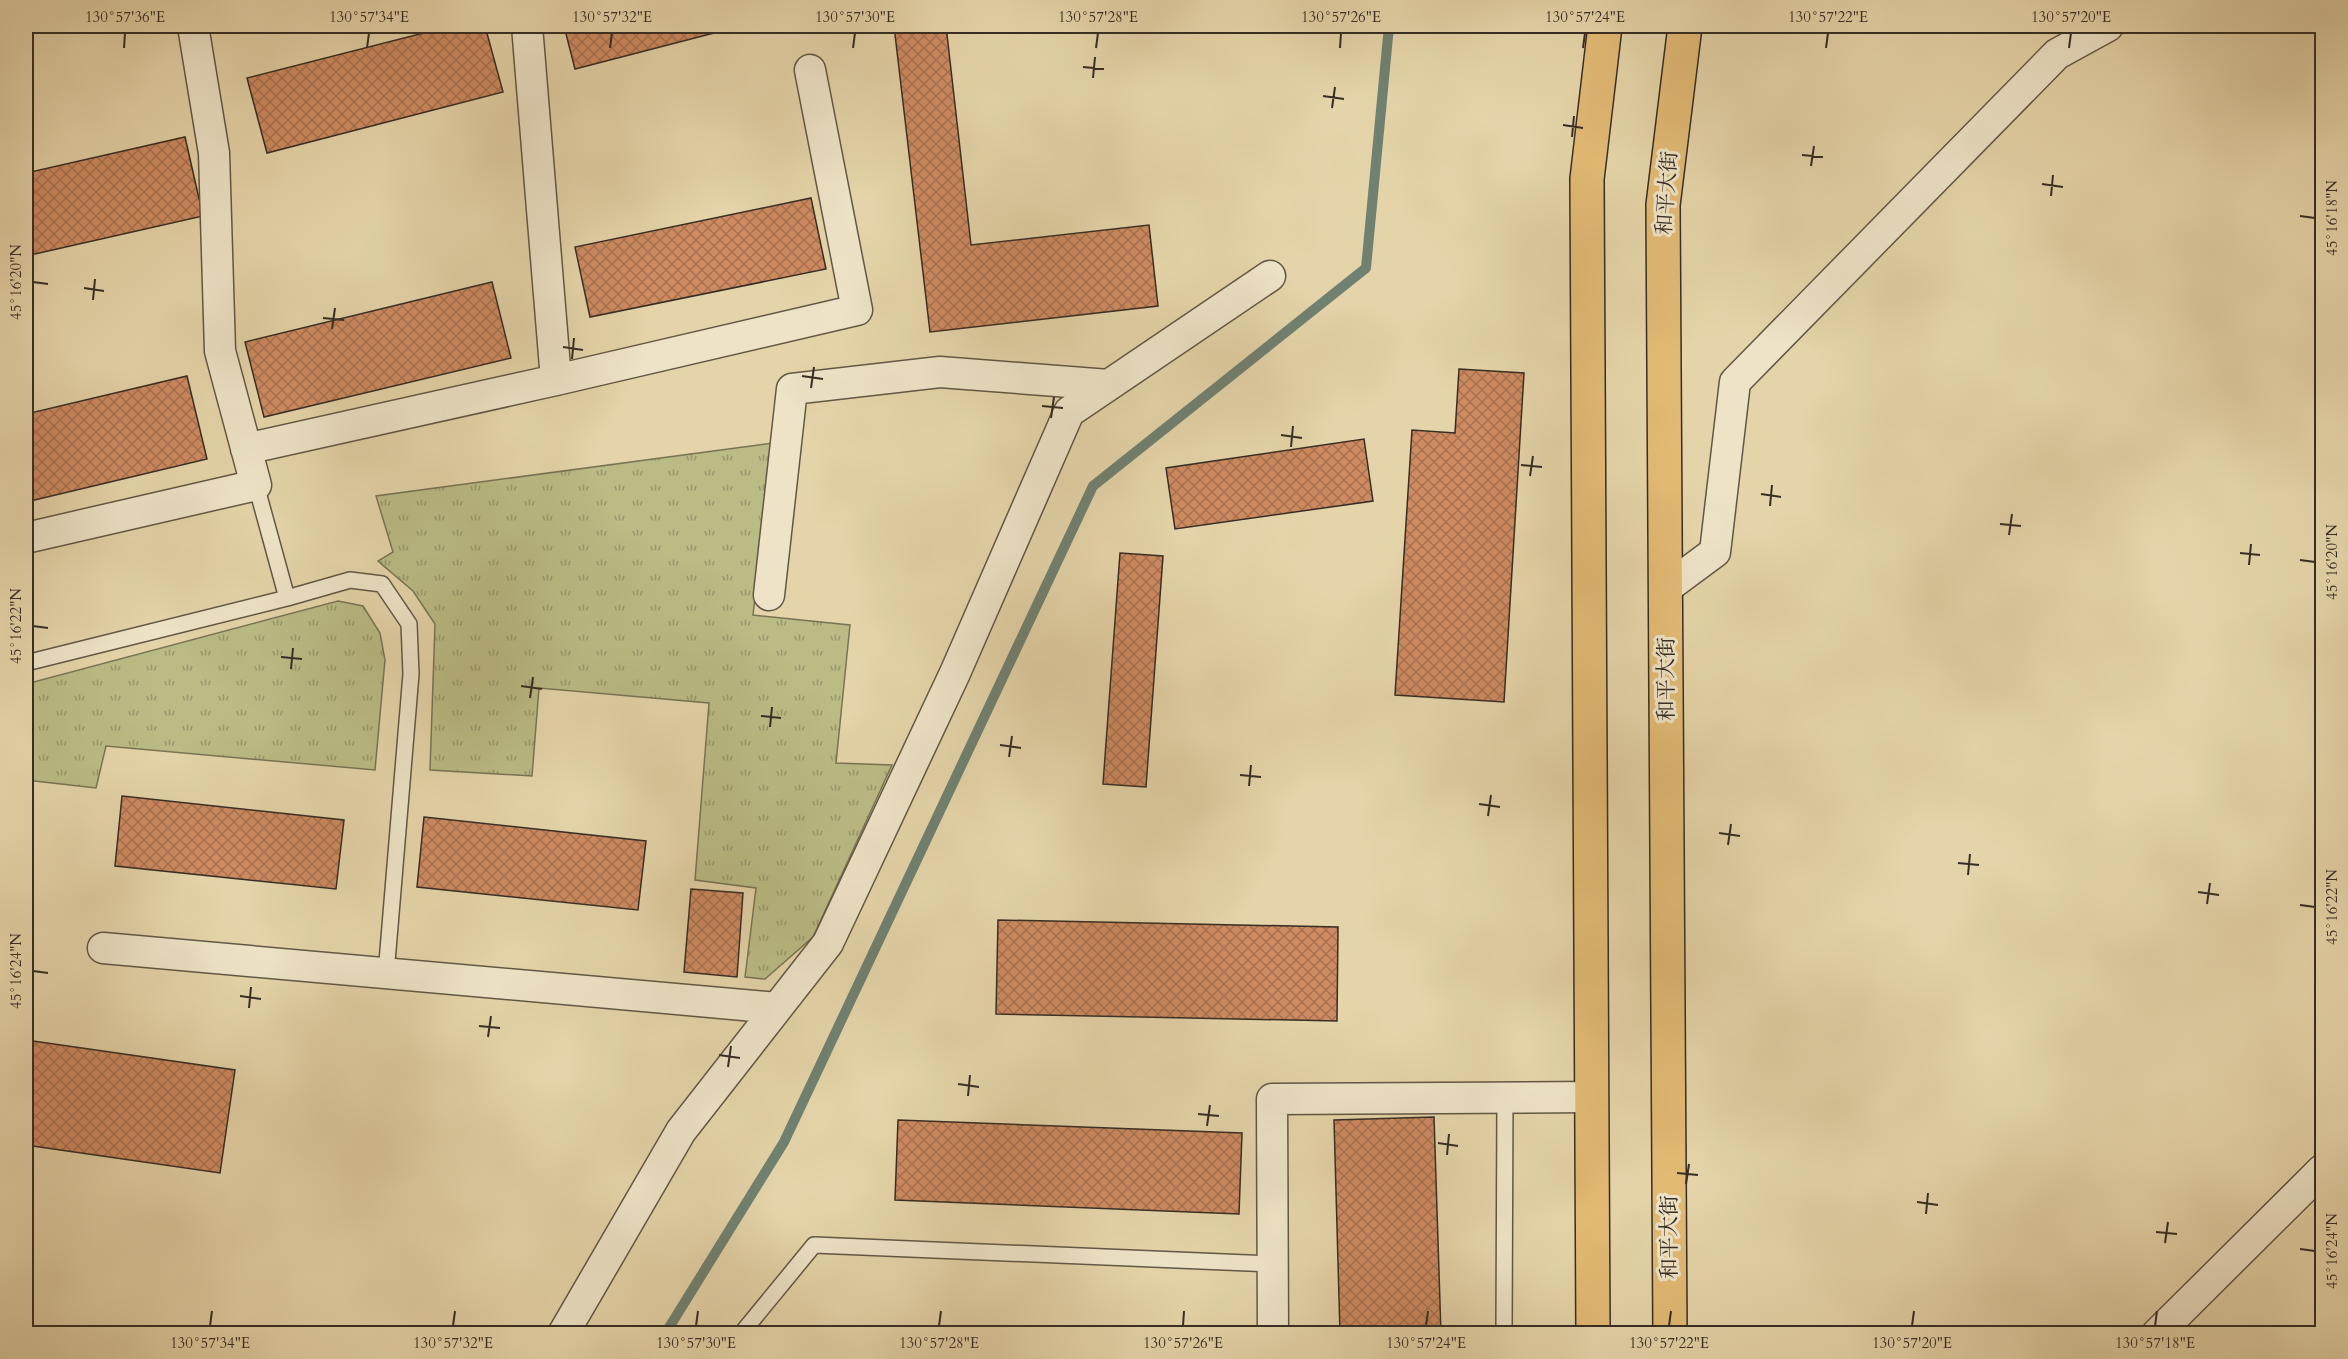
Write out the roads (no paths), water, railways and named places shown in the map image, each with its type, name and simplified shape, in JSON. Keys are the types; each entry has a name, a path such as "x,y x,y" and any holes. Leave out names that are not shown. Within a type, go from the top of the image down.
{"highway":[{"path":"1593,1334 1587,179 1605,26"},
{"name":"和平大街","path":"1670,1334 1663,206 1685,26"}],"street":[{"path":"26,538 256,485 220,351 214,153 193,26"},
{"path":"527,26 556,380"},
{"path":"1665,590 1715,552 1735,382 2057,54 2108,26"},
{"path":"246,449 857,310 810,70"},
{"path":"563,1334 681,1131 828,943 955,674 1070,412 1270,276"},
{"path":"769,595 792,389 940,372 1109,385"},
{"path":"103,948 777,1008"},
{"path":"1273,1334 1272,1099 1592,1097"},
{"path":"2157,1334 2322,1170"}],"lane":[{"path":"256,485 287,598"},
{"path":"26,663 287,598 350,580 382,584 409,624 411,674 386,974"},
{"path":"1504,1334 1505,1097"},
{"path":"741,1334 814,1245 1273,1264"}],"waterway":[{"path":"665,1334 784,1142 1093,486 1366,268 1389,26"}]}
